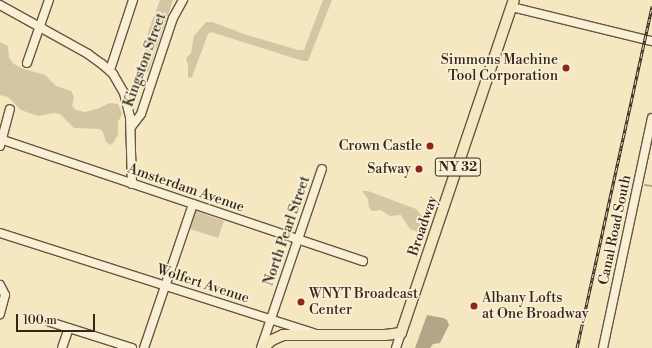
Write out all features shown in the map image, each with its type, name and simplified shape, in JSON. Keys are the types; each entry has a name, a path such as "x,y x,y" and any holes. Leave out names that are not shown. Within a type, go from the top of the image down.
{"main road":[{"name":"Broadway","path":"401,333 513,4"},
{"name":"Wolfert Avenue","path":"317,334 385,335 401,333"},
{"path":"262,348 281,335 317,334"}],"street":[{"path":"27,63 50,0"},
{"path":"110,70 133,0"},
{"name":"Kingston Street","path":"131,127 141,114 173,18 183,0"},
{"path":"513,4 652,41"},
{"path":"0,5 41,26 88,54 110,70 120,85 126,98 131,127 132,184"},
{"path":"1,141 10,109"},
{"name":"Canal Road South","path":"603,348 652,118"},
{"name":"Amsterdam Avenue","path":"1,141 364,261"},
{"name":"North Pearl Street","path":"262,348 322,168"},
{"path":"144,348 193,204"},
{"name":"Wolfert Avenue","path":"0,233 317,334"},
{"path":"0,285 5,295 0,314"},
{"path":"50,322 132,348"},
{"path":"62,348 69,328"},
{"name":"Broadway","path":"396,348 401,333"}],"shaded area":[{"path":"160,0 173,0 148,72 145,71 141,61 146,50 148,32"},
{"path":"323,0 332,0 308,61 303,61 211,32 208,34 192,77 188,78 188,65 186,58 191,53 194,36 206,22 212,22 247,35 298,50 304,50"},
{"path":"0,42 8,46 9,58 14,64 21,68 45,75 56,86 71,91 74,97 72,106 76,110 85,112 97,109 110,103 118,104 122,114 118,122 118,134 114,142 110,145 106,142 103,132 100,129 74,128 60,114 54,113 38,116 21,110 8,97 0,95"},
{"path":"362,191 368,191 416,209 425,220 424,232 418,232 410,229 401,215 390,216 381,210 372,211 369,208 368,199"},
{"path":"196,211 224,221 218,238 190,229"},
{"path":"427,315 443,318 447,320 449,325 440,343 433,344 430,348 415,348"}],"waterway":[{"path":"624,181 630,181"},
{"path":"645,185 652,186"}],"railway":[{"path":"577,348 652,6"}],"place":[{"name":"Simmons Machine Tool Corporation","path":"566,68"},
{"name":"Crown Castle","path":"430,146"},
{"name":"Safway","path":"419,169"},
{"name":"WNYT Broadcast Center","path":"301,302"},
{"name":"Albany Lofts at One Broadway","path":"474,306"}]}
